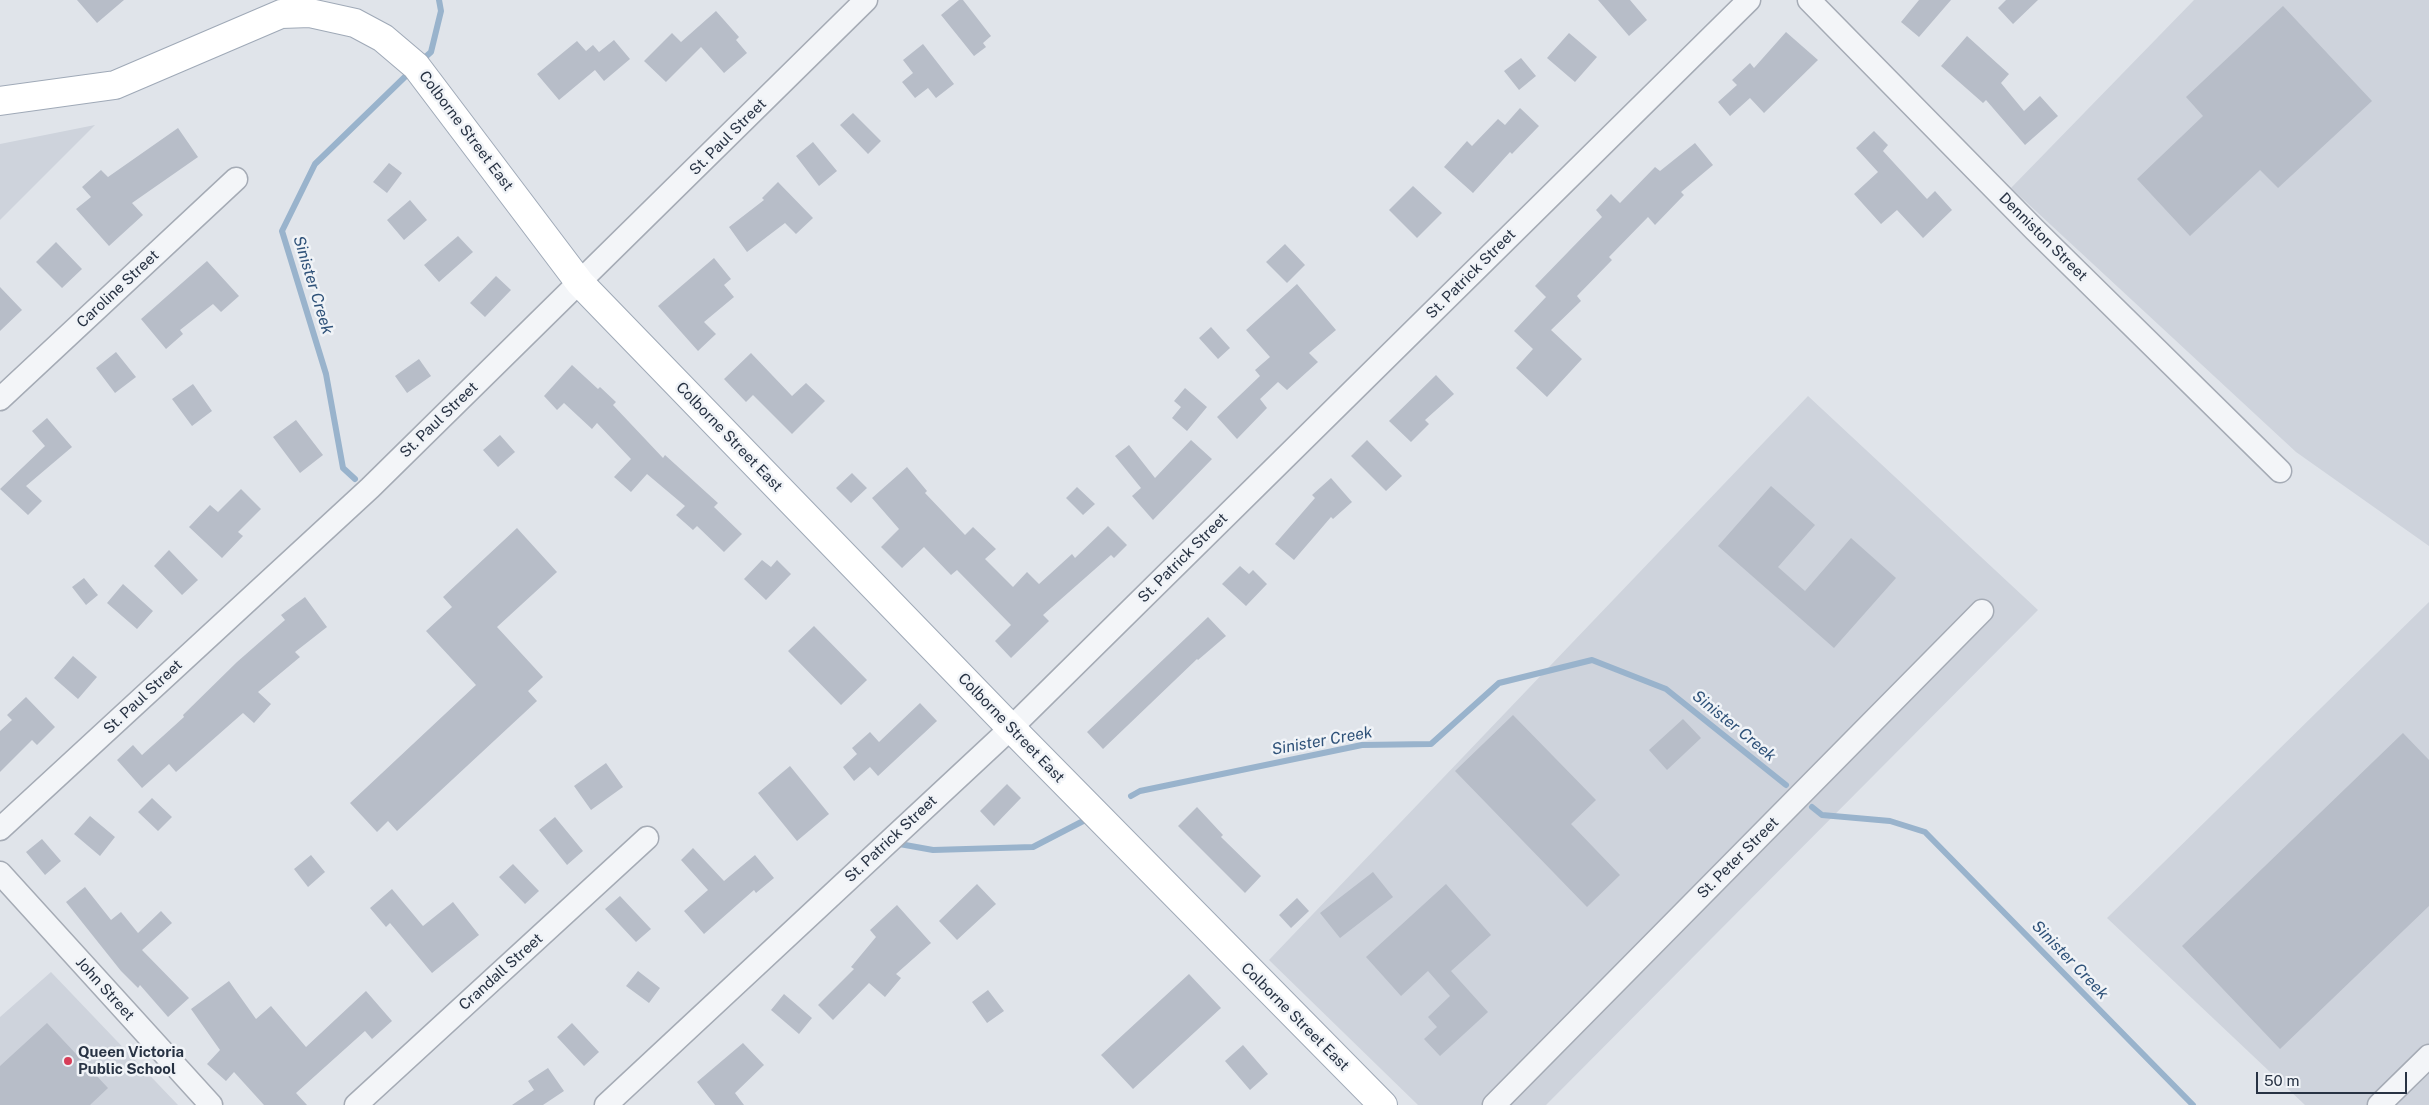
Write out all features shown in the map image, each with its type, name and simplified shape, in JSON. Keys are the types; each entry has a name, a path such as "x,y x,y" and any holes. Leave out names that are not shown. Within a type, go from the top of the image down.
{"main road":[{"name":"Colborne Street East","path":"0,101 115,85 267,18 300,12 356,23 378,36 416,66 580,283 1011,728 1382,1105"}],"street":[{"name":"St. Paul Street","path":"0,829 370,488 866,0"},
{"name":"St. Patrick Street","path":"606,1105 1011,728 1749,0"},
{"name":"Denniston Street","path":"1809,0 2035,230 2280,471"},
{"name":"Caroline Street","path":"0,400 236,179"},
{"name":"St. Peter Street","path":"1494,1105 1982,611"},
{"name":"Crandall Street","path":"356,1105 647,838"},
{"name":"John Street","path":"0,873 210,1105"},
{"path":"2379,1105 2429,1056"}],"shaded area":[{"path":"2194,0 2429,0 2429,546 2296,452 2011,188"},
{"path":"95,125 0,220 0,144"},
{"path":"1808,396 2038,610 1546,1105 1418,1105 1269,960"},
{"path":"2429,602 2429,1105 2305,1105 2107,918"},
{"name":"Queen Victoria Public School","path":"51,972 178,1105 0,1105 0,1017"}],"building":[{"path":"77,0 124,0 97,23"},
{"path":"959,0 963,0 991,36 983,43 986,47 974,56 941,15"},
{"path":"1598,0 1630,0 1647,20 1629,36"},
{"path":"1919,0 1951,0 1919,37 1901,22"},
{"path":"2006,0 2038,0 2013,24 1998,8"},
{"path":"2283,6 2372,101 2278,188 2260,170 2190,236 2137,179 2203,116 2186,97"},
{"path":"716,11 739,37 736,40 747,53 724,73 701,47 666,82 644,61 672,33 681,42"},
{"path":"1786,32 1818,60 1764,113 1750,98 1730,116 1718,102 1737,85 1732,80 1750,63 1754,68"},
{"path":"1569,33 1597,57 1575,82 1547,58"},
{"path":"1967,36 2009,74 2001,83 2024,111 2040,96 2058,116 2025,145 1986,100 1983,103 1941,66"},
{"path":"614,40 630,59 604,81 595,70 559,100 537,74 577,41 586,51 593,45 599,52"},
{"path":"923,44 954,84 936,98 928,88 915,98 902,82 913,73 903,60"},
{"path":"1521,58 1536,76 1519,90 1504,71"},
{"path":"1520,108 1539,126 1512,154 1510,152 1473,193 1444,167 1467,141 1472,146 1498,119 1505,125"},
{"path":"853,113 881,141 868,154 840,125"},
{"path":"178,128 198,157 132,203 143,215 109,246 76,209 91,197 82,187 101,170 108,177"},
{"path":"1874,131 1888,145 1883,151 1927,199 1935,191 1952,210 1923,238 1897,210 1881,224 1854,194 1878,172 1856,148"},
{"path":"813,142 837,171 819,186 796,156"},
{"path":"1695,143 1713,165 1681,192 1684,195 1655,225 1648,217 1609,257 1612,260 1577,296 1581,301 1551,330 1582,359 1547,397 1516,368 1533,349 1514,331 1546,297 1535,286 1602,217 1596,210 1611,194 1620,203 1655,167 1660,171"},
{"path":"389,163 402,173 387,193 373,182"},
{"path":"778,182 813,218 796,234 785,223 747,252 729,227 764,200 762,198"},
{"path":"1413,186 1442,213 1417,238 1389,210"},
{"path":"410,200 427,220 404,240 387,220"},
{"path":"458,236 473,252 439,282 424,265"},
{"path":"56,242 82,269 62,288 36,262"},
{"path":"1285,244 1305,265 1287,283 1266,262"},
{"path":"714,258 731,279 724,285 734,297 704,322 716,334 698,351 658,306"},
{"path":"207,261 239,296 221,312 213,304 180,330 183,334 166,349 141,319"},
{"path":"496,276 511,290 485,317 470,303"},
{"path":"1297,284 1336,330 1309,353 1318,362 1287,390 1278,382 1260,399 1267,408 1237,439 1217,417 1260,376 1255,370 1270,357 1246,330"},
{"path":"0,287 22,310 0,331"},
{"path":"1211,327 1230,348 1218,359 1199,338"},
{"path":"116,352 136,377 115,393 96,368"},
{"path":"751,353 792,396 806,383 825,401 792,434 753,395 746,402 724,379"},
{"path":"419,359 431,376 407,393 395,376"},
{"path":"572,365 598,389 600,387 616,402 613,405 663,458 665,455 718,503 714,507 742,534 724,552 697,526 693,530 676,515 685,506 647,474 631,492 614,477 631,459 597,423 592,429 564,403 557,410 544,396"},
{"path":"1436,375 1454,394 1425,420 1429,424 1411,442 1389,421"},
{"path":"193,384 212,411 192,426 172,399"},
{"path":"1185,388 1207,407 1187,431 1172,418 1181,407 1174,401"},
{"path":"47,418 72,447 26,486 42,501 28,515 0,489 45,446 32,431"},
{"path":"296,420 323,455 300,473 273,437"},
{"path":"500,435 515,452 498,467 483,450"},
{"path":"1191,440 1212,459 1153,520 1132,496 1141,488 1115,456 1129,445 1155,478"},
{"path":"1367,440 1402,476 1386,491 1351,456"},
{"path":"907,467 927,491 925,493 965,535 973,527 996,549 985,559 1013,587 1027,572 1039,584 1072,554 1075,558 1108,526 1127,545 1114,558 1111,555 1043,615 1049,621 1011,658 995,641 1011,625 957,570 951,575 924,547 902,568 881,547 899,529 872,498"},
{"path":"852,473 867,488 851,503 836,488"},
{"path":"1331,478 1352,502 1333,519 1331,517 1294,560 1275,544 1315,498 1312,495"},
{"path":"1771,486 1815,525 1778,567 1805,591 1851,538 1896,578 1834,648 1718,546"},
{"path":"1077,487 1095,504 1083,515 1066,498"},
{"path":"241,489 261,509 238,532 243,536 222,558 189,527 210,505 218,512"},
{"path":"517,528 557,572 497,627 543,677 528,691 537,701 397,831 388,821 377,832 350,803 476,685 426,631 452,607 443,597"},
{"path":"169,550 198,580 182,595 154,566"},
{"path":"762,560 771,567 777,560 791,574 766,600 744,579"},
{"path":"1240,566 1249,574 1253,570 1267,584 1246,606 1222,584"},
{"path":"84,578 98,595 86,605 72,587"},
{"path":"123,584 153,611 137,629 107,603"},
{"path":"305,597 327,627 295,652 300,657 258,692 271,704 254,723 243,713 176,772 169,764 142,788 117,760 133,745 142,755 184,717 183,715 237,662 285,620 281,615"},
{"path":"1208,617 1226,636 1197,659 1103,749 1087,732"},
{"path":"814,626 867,680 841,705 788,651"},
{"path":"73,656 97,677 78,699 54,678"},
{"path":"26,697 55,727 37,745 32,740 0,772 0,731 12,720 7,715"},
{"path":"920,703 937,721 878,776 870,767 854,781 843,767 857,754 852,748 870,732 879,742"},
{"path":"1513,715 1596,800 1571,824 1620,875 1587,907 1455,771"},
{"path":"1683,719 1701,738 1667,770 1649,750"},
{"path":"2403,733 2429,760 2429,906 2280,1049 2182,946"},
{"path":"606,763 623,787 591,810 574,786"},
{"path":"790,766 829,814 797,841 758,793"},
{"path":"1007,784 1021,798 994,826 980,811"},
{"path":"152,798 172,817 158,831 138,812"},
{"path":"1197,807 1223,835 1221,837 1261,876 1245,893 1178,826"},
{"path":"90,816 115,837 100,856 74,834"},
{"path":"555,817 583,851 567,865 539,830"},
{"path":"42,839 61,861 45,875 26,852"},
{"path":"693,848 724,881 755,855 774,878 756,893 754,890 704,934 684,911 708,890 681,860"},
{"path":"311,855 325,872 308,887 294,869"},
{"path":"513,864 539,891 525,904 499,877"},
{"path":"1373,872 1393,897 1340,938 1320,913"},
{"path":"977,884 996,904 957,940 939,921"},
{"path":"1446,884 1491,935 1451,971 1488,1012 1440,1056 1424,1039 1437,1027 1428,1017 1450,996 1428,971 1401,996 1366,957"},
{"path":"85,887 111,920 121,912 138,933 161,911 172,923 142,950 189,998 168,1017 140,985 138,988 121,971 66,902"},
{"path":"392,889 423,926 453,902 479,935 432,973 390,923 386,927 370,908"},
{"path":"620,896 651,929 636,942 605,909"},
{"path":"1297,898 1309,911 1291,928 1279,915"},
{"path":"897,905 931,943 896,974 901,978 885,997 869,983 833,1020 818,1005 854,969 851,967 876,937 870,930"},
{"path":"638,971 660,988 649,1003 626,986"},
{"path":"1189,974 1221,1008 1133,1089 1101,1055"},
{"path":"229,981 256,1019 271,1006 306,1047 366,991 392,1021 372,1039 365,1031 296,1093 307,1105 264,1105 234,1072 226,1081 207,1064 220,1050 191,1009"},
{"path":"988,990 1004,1011 987,1023 972,1002"},
{"path":"784,994 812,1018 799,1034 771,1010"},
{"path":"47,1023 108,1088 90,1105 0,1105 0,1066"},
{"path":"572,1023 599,1052 584,1066 557,1037"},
{"path":"743,1043 764,1065 735,1093 744,1105 715,1105 697,1082"},
{"path":"1243,1045 1268,1074 1250,1090 1225,1061"},
{"path":"548,1068 564,1091 543,1105 512,1105 534,1090 528,1081"}],"waterway":[{"name":"Sinister Creek","path":"421,61 431,52 441,11 439,0"},
{"name":"Sinister Creek","path":"355,479 343,468 326,374 282,231 315,164 412,70"},
{"name":"Sinister Creek","path":"1131,796 1140,791 1362,745 1431,744 1499,683 1592,660 1666,689 1786,785"},
{"name":"Sinister Creek","path":"1812,807 1822,815 1890,821 1925,832 2193,1105"},
{"name":"Sinister Creek","path":"894,843 933,850 1033,847 1089,818"}],"place":[{"name":"Queen Victoria Public School","path":"68,1061"}]}
